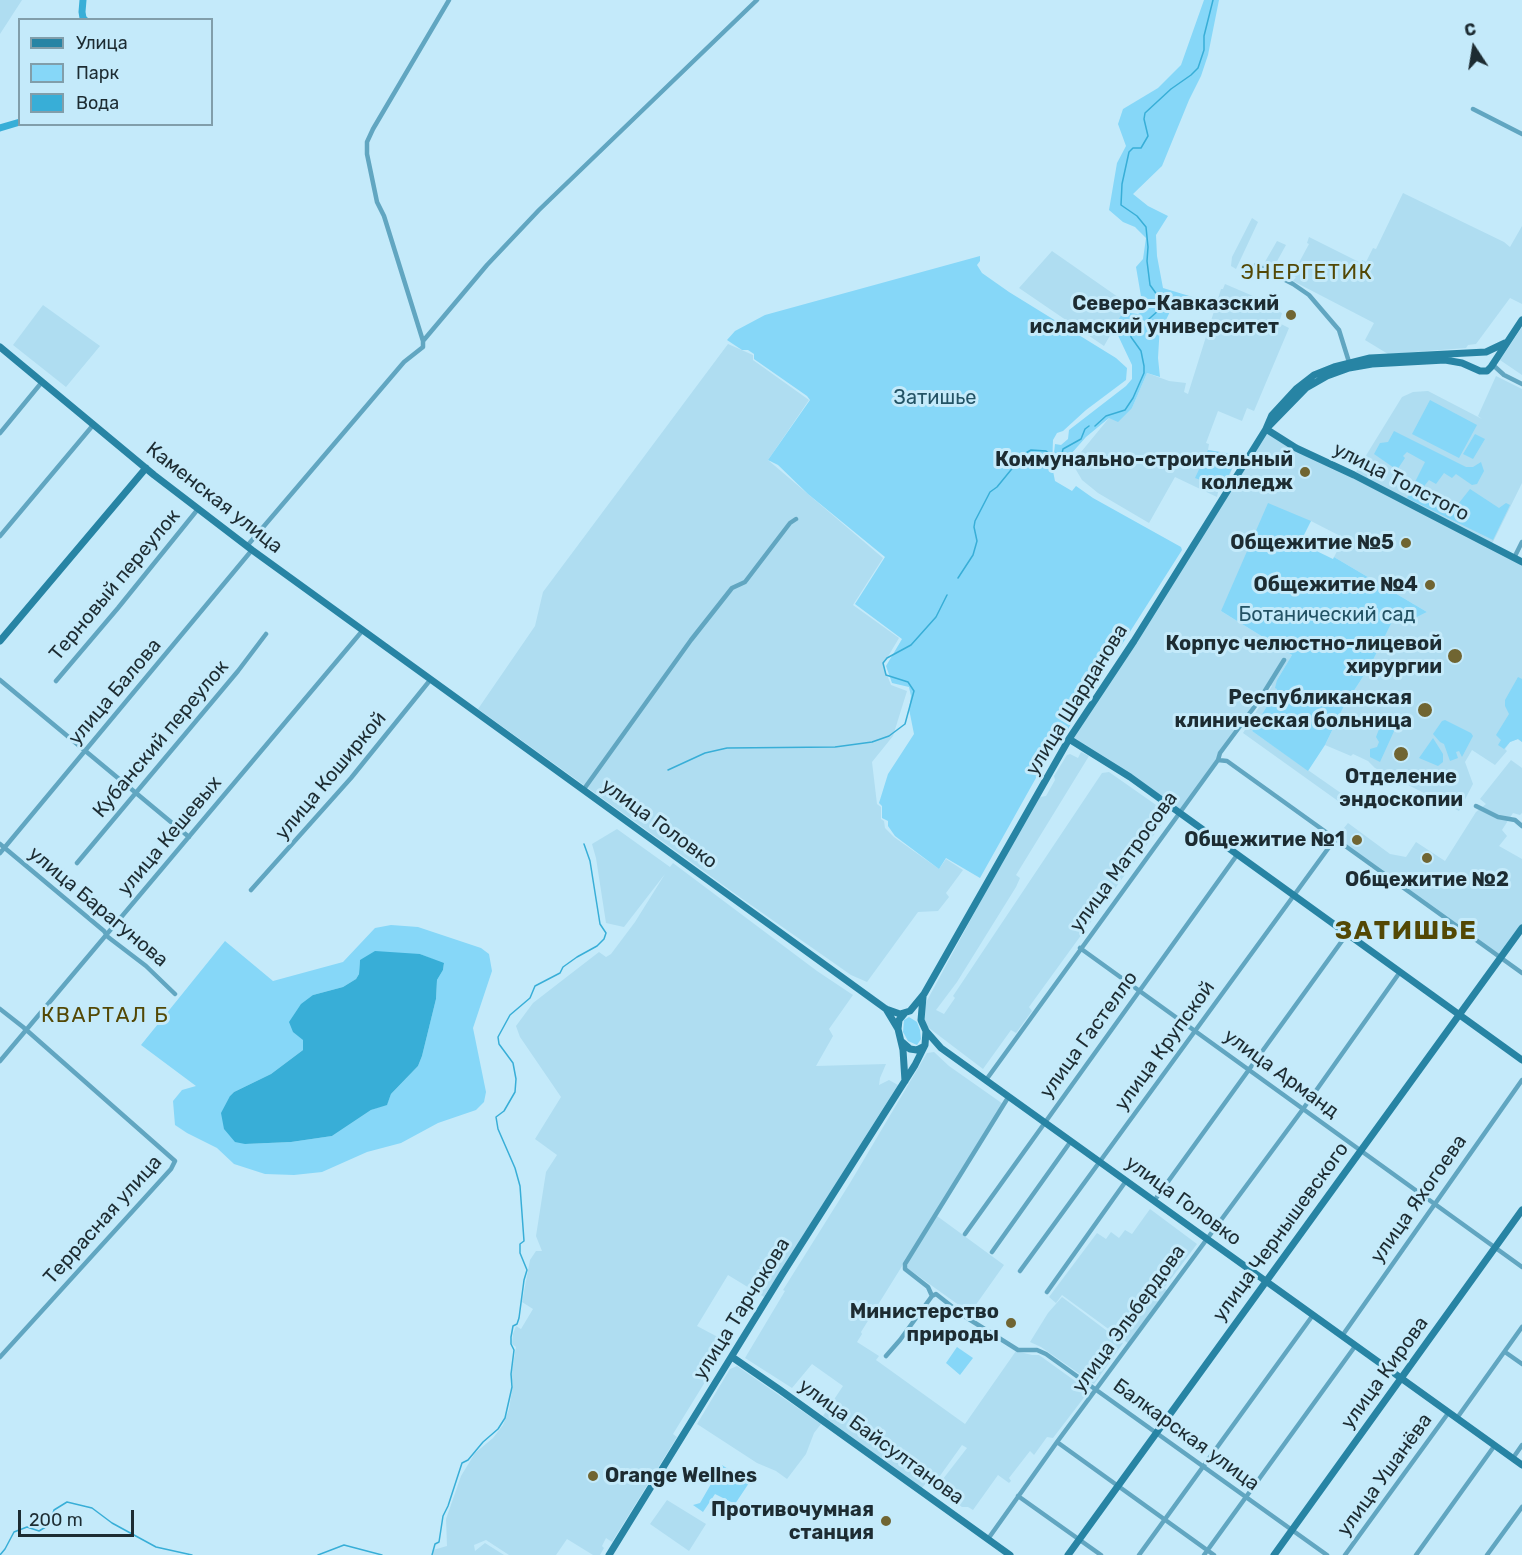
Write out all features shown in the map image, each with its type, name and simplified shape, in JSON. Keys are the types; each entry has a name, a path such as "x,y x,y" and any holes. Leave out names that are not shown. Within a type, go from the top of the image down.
{"street":[{"path":"423,341 384,216 377,202 367,154 368,142 373,129 449,0"},
{"name":"улица Балова","path":"0,853 2,846 85,751 404,362 422,349 423,341 487,265 539,210 757,0"},
{"path":"1473,109 1522,134"},
{"path":"1256,265 1309,295 1339,330 1349,362"},
{"path":"1480,370 1489,369 1522,320"},
{"path":"1507,342 1483,352 1473,360 1480,370 1504,375 1522,384"},
{"name":"Каменская улица","path":"0,347 198,509 414,666"},
{"path":"1483,352 1492,357 1493,364 1504,375"},
{"name":"улица Шарданова","path":"1266,429 1268,420 1277,408 1302,383 1319,372 1349,362 1400,356 1483,352"},
{"name":"улица Шарданова","path":"924,994 1069,739 1134,641 1266,429 1306,388 1343,370 1372,364 1445,360 1480,370"},
{"path":"0,433 42,382"},
{"path":"0,536 94,424"},
{"name":"улица Толстого","path":"1266,429 1296,448 1354,475 1522,562"},
{"path":"0,642 146,468"},
{"name":"Терновый переулок","path":"56,681 198,509"},
{"path":"584,789 691,640 732,588 746,582 790,523 796,519"},
{"path":"1515,558 1522,543"},
{"name":"улица Кешевых","path":"0,1061 363,630"},
{"name":"Кубанский переулок","path":"77,863 266,634"},
{"name":"улица Матросова","path":"986,1080 1218,760 1220,753 1242,726 1284,660"},
{"name":"улица Головко","path":"414,666 886,1009"},
{"name":"улица Коширкой","path":"251,890 351,778 431,679"},
{"path":"0,680 189,837"},
{"path":"1069,739 1130,777 1178,814 1522,1060"},
{"path":"1218,760 1227,761 1522,974"},
{"path":"1476,806 1498,817 1515,820 1522,826"},
{"name":"улица Крупской","path":"1020,1271 1335,838"},
{"name":"улица Барагунова","path":"2,846 146,966 176,994"},
{"name":"улица Гастелло","path":"965,1234 1237,855"},
{"name":"улица Чернышевского","path":"1068,1555 1522,928"},
{"path":"1154,1201 1347,934"},
{"name":"улица Арманд","path":"1080,948 1522,1267"},
{"name":"улица Эльбердова","path":"988,1539 1400,972"},
{"path":"898,1029 899,1020 924,994"},
{"path":"921,1020 924,994"},
{"name":"Террасная улица","path":"0,1009 174,1158 174,1165 0,1357"},
{"path":"886,1009 915,1014 941,1048"},
{"path":"886,1009 898,1029 902,1042 905,1081"},
{"path":"925,1046 926,1031"},
{"path":"902,1042 914,1050 925,1046 941,1048"},
{"name":"улица Тарчокова","path":"609,1555 925,1046"},
{"name":"улица Головко","path":"941,1048 1522,1465"},
{"name":"улица Яхогоева","path":"1342,1336 1522,1080"},
{"path":"886,1356 932,1296 928,1287 905,1269 905,1264 1009,1096"},
{"path":"992,1252 1071,1141"},
{"path":"1047,1292 1126,1181"},
{"name":"улица Кирова","path":"1274,1555 1522,1210"},
{"name":"Балкарская улица","path":"932,1296 936,1294 964,1316 1018,1350 1037,1350 1047,1354 1328,1555"},
{"path":"1139,1555 1313,1315"},
{"path":"1457,1418 1522,1327"},
{"path":"1206,1553 1356,1346"},
{"path":"1504,1352 1522,1364"},
{"name":"улица Байсултанова","path":"732,1357 1006,1554"},
{"name":"улица Ушанёва","path":"1345,1555 1449,1412"},
{"path":"1057,1442 1206,1553 1214,1555"},
{"path":"1416,1555 1495,1445"},
{"path":"1513,1458 1522,1445"},
{"path":"1018,1496 1101,1555"},
{"path":"1487,1555 1522,1507"}],"shaded area":[{"path":"0,0 22,0 0,34"},
{"path":"1403,193 1510,247 1522,226 1522,304 1510,298 1476,344 1468,345 1466,348 1388,354 1365,340 1374,323 1293,281 1296,277 1294,276 1295,270 1309,244 1307,243 1309,237 1361,263 1362,260 1366,262 1373,248 1376,249"},
{"path":"1252,218 1258,222 1236,269 1231,266 1232,257"},
{"path":"1277,241 1286,245 1271,272 1262,267"},
{"path":"1052,251 1128,304 1104,346 1019,288"},
{"path":"1225,284 1253,296 1252,301 1282,313 1279,323 1289,328 1254,411 1247,408 1242,421 1218,411 1206,443 1209,444 1208,450 1238,455 1228,479 1220,483 1217,497 1175,477 1149,523 1098,493 1082,480 1072,463 1109,418 1132,408 1147,373 1169,381 1186,383 1184,392 1188,394 1221,289"},
{"path":"43,305 100,346 66,387 13,345"},
{"path":"1522,327 1522,375 1500,360"},
{"path":"728,344 753,355 753,360 809,400 768,460 883,558 853,605 899,638 883,665 891,685 907,691 893,736 872,762 877,804 881,807 881,819 884,821 885,828 894,837 939,869 946,859 963,870 946,893 949,897 938,911 918,912 867,982 851,975 741,898 478,709 535,626 543,592"},
{"path":"1496,376 1522,389 1522,483 1491,546 1522,562 1522,742 1518,739 1510,742 1505,749 1507,751 1495,765 1472,750 1465,762 1473,784 1459,811 1375,768 1368,761 1325,745 1344,706 1370,666 1393,620 1405,623 1427,612 1334,557 1344,538 1311,521 1221,611 1292,655 1277,680 1277,689 1252,731 1348,798 1345,806 1243,733 1272,686 1269,684 1178,814 1069,739 1266,429 1354,475 1402,397 1413,392 1428,391 1482,419 1478,416"},
{"path":"1081,752 1089,756 1016,875 1020,878 1016,887 957,982 936,1010 944,1014 955,998 953,996 1102,773 1109,772 1169,814 1029,1007 1032,1011 1016,1033 1011,1030 983,1069 925,1025 922,1017 923,1008 1040,797 1046,796 1055,780 1054,776 1067,755 1078,758"},
{"path":"1511,760 1522,768 1522,813 1520,815 1513,813 1502,830 1507,836 1499,846 1522,859 1522,928 1501,957 1335,839 1348,823 1390,854 1406,857 1416,842 1445,861 1476,812 1486,804 1480,799"},
{"path":"617,829 670,867 673,863 817,971 853,995 829,1029 833,1036 816,1066 886,1064 879,1085 889,1080 898,1085 764,1297 728,1275 697,1326 729,1343 673,1434 677,1437 612,1542 606,1538 600,1555 593,1555 567,1539 556,1555 509,1555 486,1540 474,1545 475,1551 485,1543 504,1555 433,1555 433,1550 447,1546 446,1519 461,1476 475,1453 493,1438 503,1425 509,1409 513,1385 511,1376 516,1347 512,1344 513,1334 516,1326 521,1329 533,1309 522,1302 530,1260 536,1251 542,1251 536,1236 546,1172 557,1155 535,1139 561,1097 520,1037 516,1026 533,1003 599,952 606,957 611,954 635,922 665,874 624,927 606,923 592,844"},
{"path":"934,1052 949,1066 1003,1104 861,1332 857,1342 879,1356 876,1360 965,1424 1016,1351 1039,1355 1089,1391 1053,1438 1047,1437 1034,1455 1030,1451 1009,1478 1011,1481 1009,1483 998,1475 973,1510 962,1507 936,1488 967,1448 962,1445 937,1480 935,1487 927,1482 921,1489 823,1416 843,1386 812,1364 792,1388 745,1358 785,1291 783,1290 927,1053"},
{"path":"1150,1209 1197,1244 1164,1288 1168,1291 1129,1344 1062,1295 1056,1303 1049,1297 1097,1233 1106,1239 1111,1232 1119,1238 1125,1230 1132,1234"},
{"path":"937,1216 1004,1265 970,1313 907,1268 908,1262"},
{"path":"1062,1297 1123,1343 1094,1384 1041,1347 1030,1342 1048,1313"},
{"path":"737,1366 821,1424 814,1433 806,1454 787,1479 776,1471 757,1463 697,1424 730,1369"},
{"path":"667,1500 706,1524 689,1551 650,1524"}],"green space":[{"path":"1204,0 1219,0 1208,55 1201,76 1162,166 1133,194 1148,206 1168,216 1156,235 1163,288 1209,302 1207,307 1174,303 1166,320 1160,324 1158,358 1160,377 1147,373 1132,408 1118,422 1109,418 1086,437 1063,463 1053,462 1055,444 1061,445 1068,439 1069,430 1132,379 1132,365 1114,327 1123,312 1138,314 1142,312 1136,267 1143,259 1146,238 1135,227 1123,222 1109,210 1117,163 1126,146 1118,124 1123,109 1158,88 1181,65"},
{"name":"Затишье","path":"980,256 977,265 982,273 1116,358 1127,368 1126,380 1086,410 1063,431 1057,433 1053,440 1052,466 1055,481 1072,491 1076,486 1093,498 1181,547 1182,550 1119,649 1112,648 1105,658 1094,678 1094,685 1064,736 1060,735 980,878 946,858 939,869 895,836 888,826 888,821 882,818 882,806 879,803 888,774 914,734 909,709 911,696 909,687 892,683 886,666 902,639 855,604 885,557 808,494 778,465 768,460 810,400 754,359 754,354 748,350 742,350 727,340 735,331 765,315"},
{"path":"1430,400 1477,425 1459,458 1412,434"},
{"path":"1394,431 1466,467 1473,467 1481,462 1484,471 1477,484 1472,485 1456,474 1452,478 1444,473 1436,484 1429,480 1421,490 1451,513 1470,489 1499,508 1506,503 1510,505 1493,540 1407,498 1425,462 1407,452 1397,470 1374,454 1380,443 1388,442"},
{"path":"1475,434 1485,439 1473,459 1463,454"},
{"path":"1208,450 1238,455 1223,488 1195,478"},
{"name":"Ботанический сад","path":"1268,503 1311,521 1300,543 1333,559 1334,557 1427,612 1405,623 1393,620 1370,666 1344,706 1325,745 1308,771 1252,731 1277,689 1275,688 1277,680 1292,655 1221,611"},
{"path":"1518,677 1522,679 1522,742 1518,739 1510,742 1504,749 1498,745 1501,740 1496,735 1509,714 1505,700"},
{"path":"1389,715 1400,718 1380,762 1370,757 1370,749 1377,747 1379,742 1376,737 1381,724"},
{"path":"1445,720 1473,736 1462,757 1459,751 1456,752 1458,758 1450,761 1444,744 1433,734"},
{"path":"1433,738 1443,754 1443,762 1438,766 1419,758"},
{"path":"391,925 418,927 481,948 489,954 492,971 473,1028 486,1092 484,1102 476,1110 438,1123 401,1143 367,1152 322,1172 294,1175 265,1174 234,1164 217,1148 175,1125 173,1101 182,1090 196,1086 141,1045 225,941 273,981 343,962 375,928","holes":["420,954 444,964 443,970 437,980 436,999 418,1066 391,1094 387,1104 371,1110 332,1136 291,1142 245,1144 230,1096 271,1074 303,1050 313,995 343,987 356,979 359,974 360,960"]},
{"path":"909,1017 917,1022 920,1030 921,1039 917,1045 908,1041 903,1032 904,1020"},
{"path":"957,1347 973,1358 960,1375 946,1363"},
{"path":"722,1465 749,1483 735,1504 715,1494 703,1512 693,1505 700,1503"}],"water":[{"path":"375,951 420,954 444,963 437,980 436,999 418,1066 391,1094 387,1105 371,1110 332,1136 291,1142 245,1144 235,1142 224,1129 221,1113 230,1096 271,1074 303,1050 303,1040 293,1032 289,1022 301,1004 313,995 343,987 356,979 359,974 360,960"}],"waterway":[{"path":"83,0 83,18"},
{"path":"1095,426 1106,416 1125,410 1133,398 1144,373 1144,366 1141,351 1131,337 1130,330 1141,326 1159,310 1160,299 1150,285 1146,227 1137,216 1121,205 1122,184 1129,152 1133,148 1141,148 1148,136 1145,113 1198,68 1204,50 1204,36 1213,0"},
{"path":"0,128 18,123"},
{"path":"958,578 973,555 977,541 975,521 990,492 997,487 1024,454 1031,450 1046,451 1058,460 1061,458 1063,449 1081,439 1085,429 1089,426"},
{"path":"668,770 705,753 727,748 835,747 872,742 889,736 905,724 914,691 908,682 886,675 883,663 887,658 911,645 936,617 947,595"},
{"path":"432,1555 435,1544 439,1542 443,1516 462,1463 468,1460 498,1429 505,1418 512,1387 514,1350 511,1337 513,1326 517,1324 519,1318 527,1270 520,1253 520,1244 524,1241 520,1186 515,1168 498,1129 496,1117 504,1111 515,1092 516,1079 513,1063 499,1044 498,1037 510,1015 530,998 535,986 560,973 563,967 597,946 604,939 606,933 600,924 590,861 584,844"},
{"path":"0,1555 14,1532 27,1527 39,1531 49,1525 54,1510 67,1502 92,1508 112,1523 156,1547 192,1555"},
{"path":"318,1555 344,1545 382,1555"}],"place":[{"name":"Северо-Кавказский исламский университет","path":"1291,315"},
{"name":"Коммунально-строительный колледж","path":"1305,472"},
{"name":"Общежитие №5","path":"1406,543"},
{"name":"Общежитие №4","path":"1430,585"},
{"name":"Корпус челюстно-лицевой хирургии","path":"1455,656"},
{"name":"Республиканская клиническая больница","path":"1425,710"},
{"name":"Отделение эндоскопии","path":"1401,754"},
{"name":"Общежитие №1","path":"1357,840"},
{"name":"Общежитие №2","path":"1427,858"},
{"name":"Министерство природы","path":"1011,1323"},
{"name":"Orange Wellnes","path":"593,1476"},
{"name":"Противочумная станция","path":"886,1521"}],"district":[{"name":"ЭНЕРГЕТИК","path":"1307,273"},
{"name":"ЗАТИШЬЕ","path":"1406,931"},
{"name":"КВАРТАЛ Б","path":"105,1016"}]}
